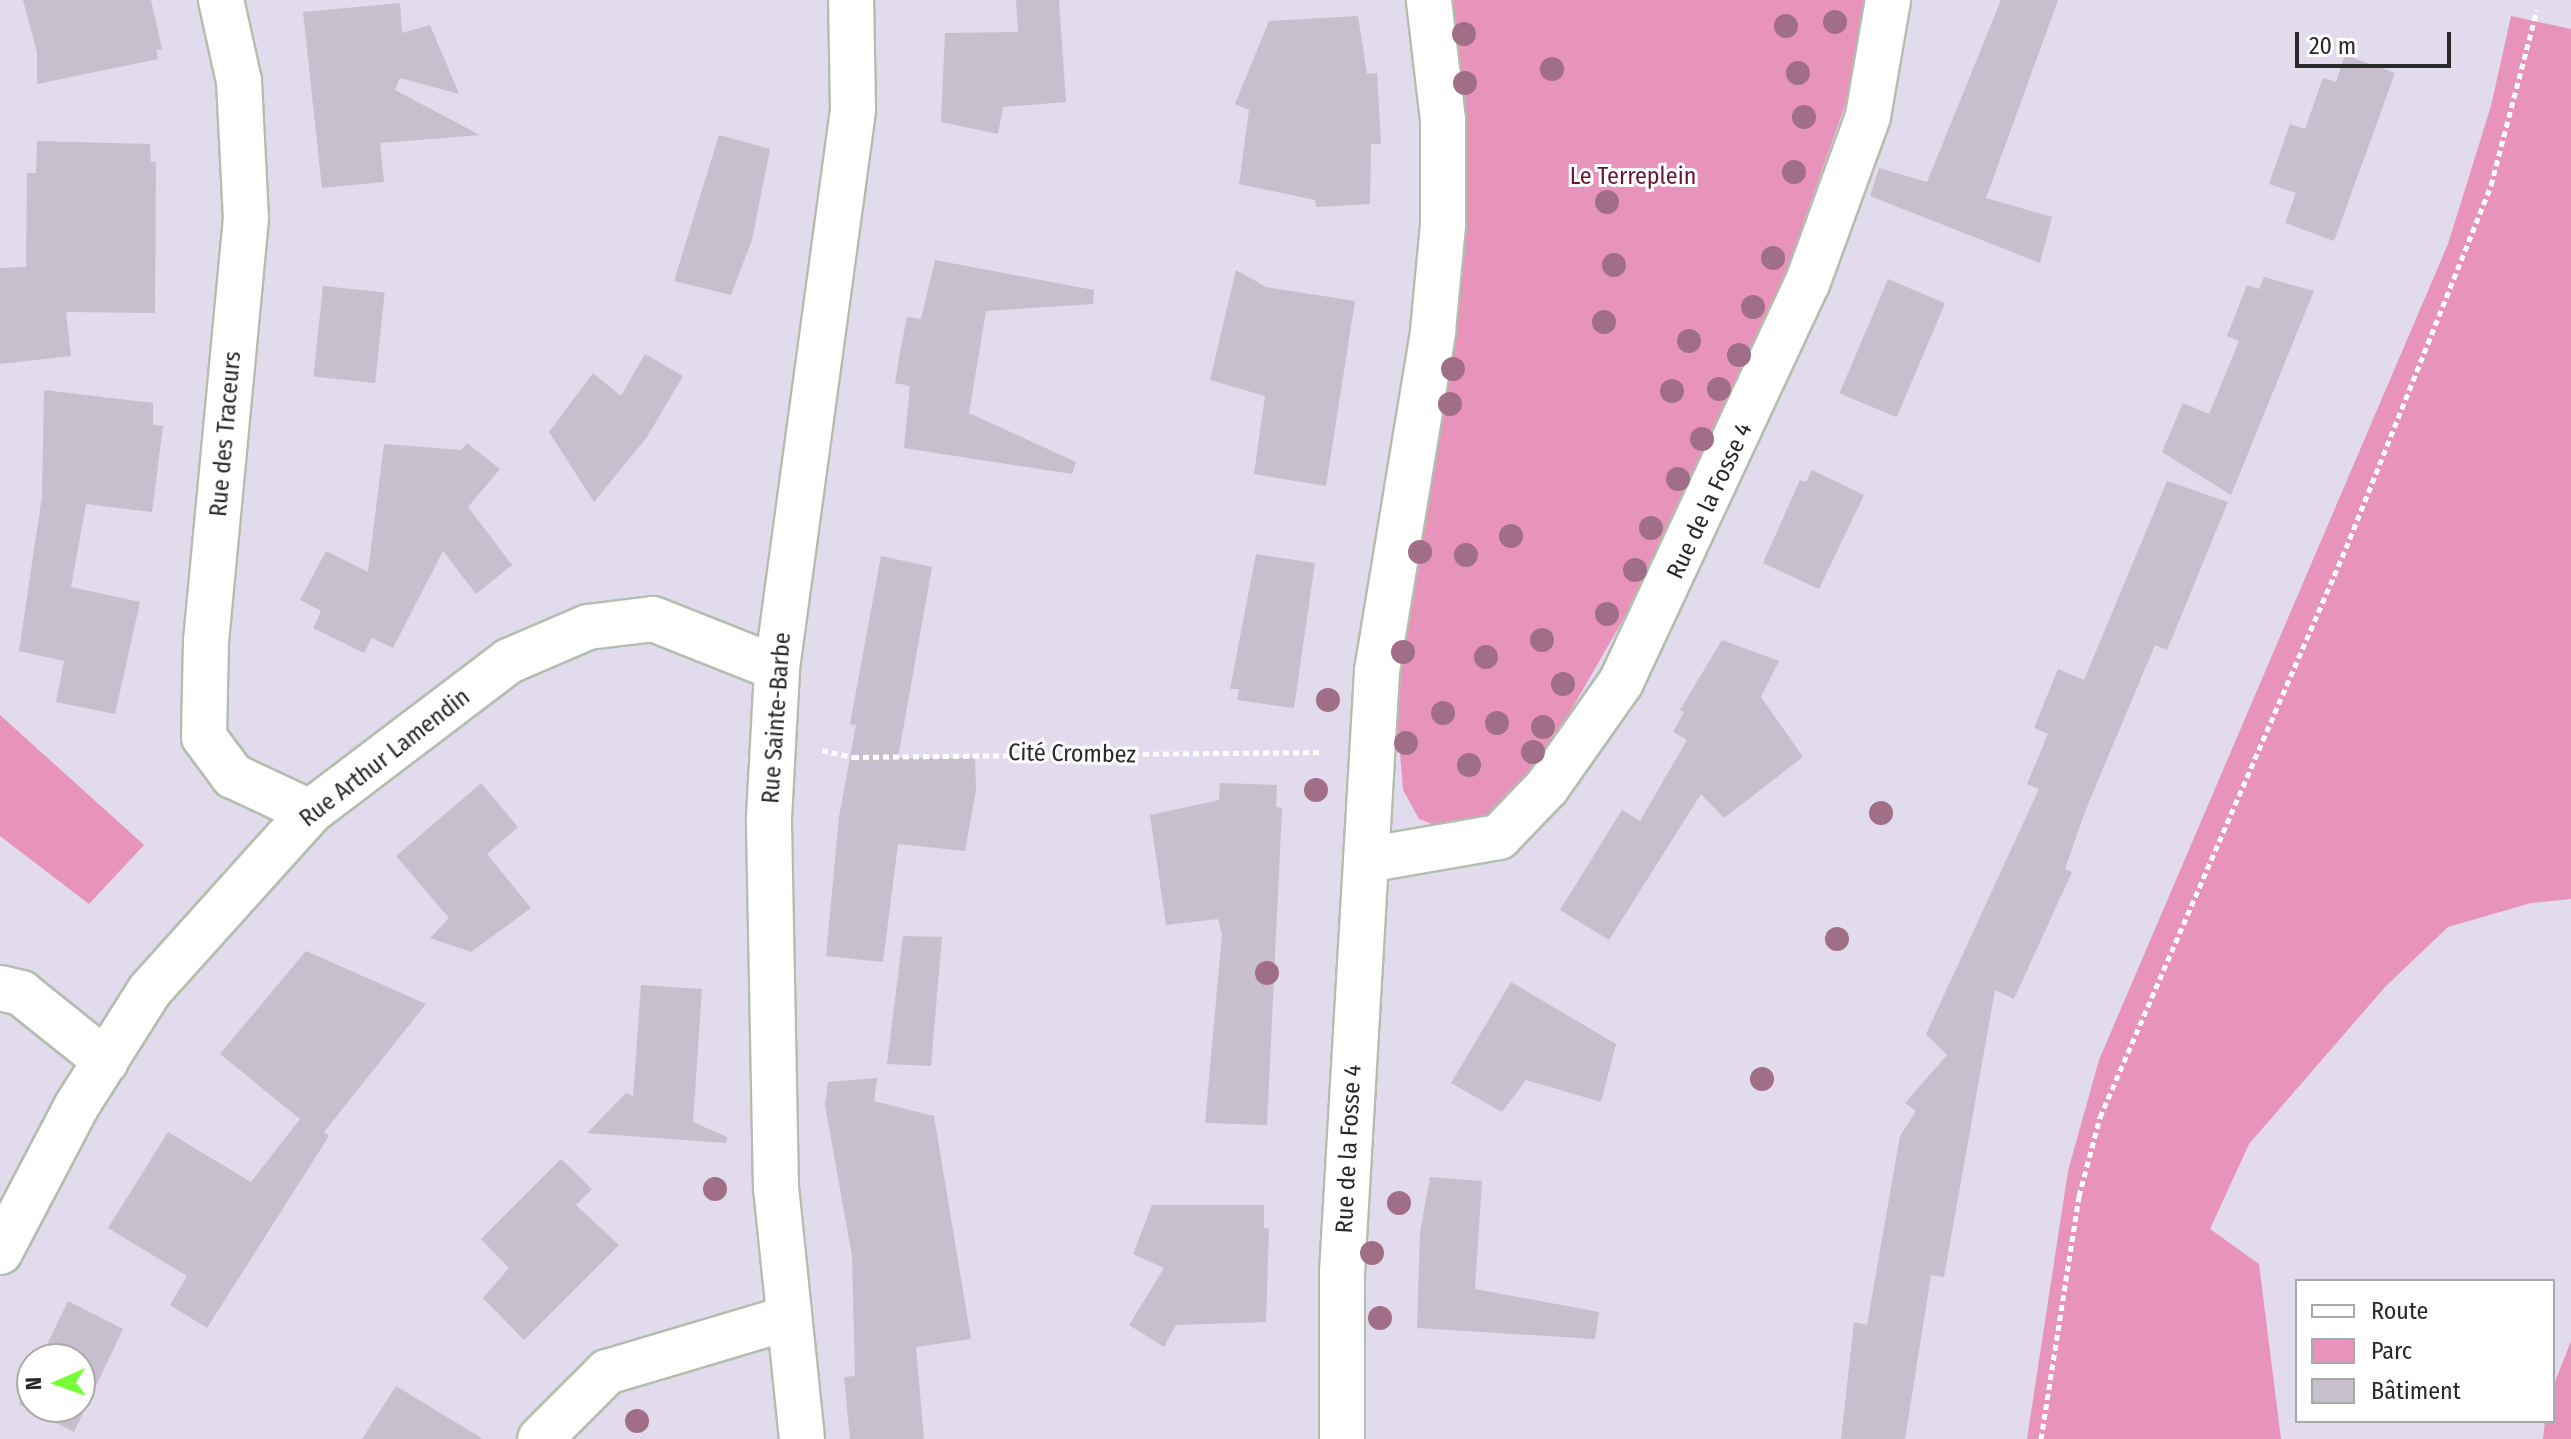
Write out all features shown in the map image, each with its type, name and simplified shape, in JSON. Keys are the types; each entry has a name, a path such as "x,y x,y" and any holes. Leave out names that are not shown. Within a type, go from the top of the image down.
{"street":[{"name":"Rue des Traceurs","path":"221,0 239,81 246,218 206,641 204,737 233,776 310,812"},
{"name":"Rue Sainte-Barbe","path":"802,1439 788,1318 768,1012 773,745 777,668 853,110 851,0"},
{"name":"Rue de la Fosse 4","path":"1342,1439 1342,1273 1377,671 1433,331 1443,226 1443,120 1429,0"},
{"name":"Rue de la Fosse 4","path":"1366,860 1499,837 1547,787 1621,682 1807,284 1868,116 1888,0"},
{"name":"Rue Arthur Lamendin","path":"0,1252 106,1061 150,990 310,812 509,661 588,627 653,619 777,668"},
{"path":"0,988 21,993 106,1061"},
{"path":"540,1439 607,1372 788,1318"}],"path":[{"path":"2041,1439 2079,1196 2100,1117 2346,548 2491,185 2537,10"},
{"name":"Cité Crombez","path":"773,745 853,757 1107,752 1195,758 1371,751"}],"green space":[{"name":"Le Terreplein","path":"1445,0 1866,0 1854,80 1758,351 1648,576 1542,761 1491,814 1465,826 1440,827 1419,819 1403,790 1393,666"},
{"path":"2511,16 2571,29 2571,899 2531,903 2448,927 2385,987 2249,1144 2210,1229 2259,1264 2281,1439 2027,1439 2068,1171 2099,1060 2448,244 2491,106"},
{"path":"0,715 144,845 89,904 0,836"},
{"path":"2571,1341 2571,1439 2543,1439 2545,1423 2555,1423 2555,1382"}],"building":[{"path":"23,0 151,0 162,49 156,50 158,59 37,84 37,52"},
{"path":"1016,0 1059,0 1066,102 1003,107 998,134 941,122 945,33 1018,32"},
{"path":"2001,0 2058,0 1986,198 2052,217 2040,263 1870,196 1879,168 1927,182"},
{"path":"400,3 402,33 430,25 459,94 400,78 395,90 480,135 380,143 384,182 322,188 303,12"},
{"path":"1358,16 1367,74 1377,73 1381,144 1371,144 1370,204 1316,207 1315,200 1239,184 1249,110 1235,104 1269,21"},
{"path":"2345,55 2395,73 2334,241 2285,223 2296,193 2269,184 2290,124 2305,129 2323,78 2336,82"},
{"path":"719,135 770,149 752,240 731,295 674,281"},
{"path":"37,141 150,144 151,162 156,162 155,313 66,312 71,356 0,364 0,268 26,267 27,173 36,173"},
{"path":"935,260 1094,290 1093,304 986,311 969,413 1076,462 1072,474 904,448 910,386 895,383 900,352 907,317 921,319"},
{"path":"1236,270 1266,287 1355,301 1326,486 1254,474 1265,396 1210,380"},
{"path":"2264,277 2314,291 2231,495 2162,452 2183,403 2209,414 2239,341 2227,336 2247,285 2259,289"},
{"path":"1888,279 1945,303 1897,417 1840,393"},
{"path":"323,286 385,292 375,383 313,377"},
{"path":"645,354 683,376 647,437 594,502 549,432 593,373 621,396"},
{"path":"44,390 153,403 153,425 163,426 152,512 86,504 71,587 140,602 115,714 56,702 64,661 19,651 42,496"},
{"path":"467,443 500,469 468,507 512,565 476,594 443,551 393,648 372,638 364,653 313,628 321,611 300,600 326,551 368,572 384,444 461,450"},
{"path":"1812,470 1864,495 1819,589 1763,563 1800,480 1806,482"},
{"path":"2167,481 2228,502 2167,650 2155,645 2086,809 2065,869 2072,872 2014,999 1995,990 1944,1277 1931,1275 1905,1439 1841,1439 1854,1322 1867,1325 1900,1136 1916,1111 1905,1103 1947,1055 1926,1034 2039,789 2027,784 2048,734 2034,728 2058,669 2084,680"},
{"path":"1256,554 1315,563 1294,708 1237,700 1239,689 1230,689"},
{"path":"881,556 932,567 898,758 975,758 976,790 965,851 898,844 883,962 826,956 839,817 856,725 850,724"},
{"path":"1722,640 1779,661 1761,697 1803,757 1724,818 1701,794 1609,940 1560,910 1622,810 1640,821 1687,740 1673,732 1684,712 1680,710"},
{"path":"481,783 518,827 487,854 531,908 471,952 430,938 449,918 396,856"},
{"path":"1220,783 1277,785 1276,807 1282,808 1267,1125 1205,1123 1222,935 1218,919 1166,925 1150,815 1219,800"},
{"path":"903,936 942,937 931,1066 887,1064"},
{"path":"306,951 426,1004 324,1132 329,1136 207,1328 170,1305 187,1276 108,1228 168,1132 251,1182 300,1119 220,1054"},
{"path":"1511,982 1616,1044 1601,1102 1526,1080 1502,1112 1451,1083"},
{"path":"641,985 702,989 693,1122 727,1137 726,1143 587,1133 626,1093 633,1096"},
{"path":"877,1078 874,1101 934,1116 971,1339 916,1347 924,1439 850,1439 844,1377 855,1376 852,1256 825,1105 828,1082"},
{"path":"561,1159 592,1189 576,1205 619,1245 524,1340 483,1298 509,1268 481,1239"},
{"path":"1430,1177 1482,1181 1475,1289 1599,1312 1595,1339 1417,1328 1420,1233"},
{"path":"1152,1205 1264,1205 1264,1228 1269,1228 1266,1322 1176,1325 1164,1347 1129,1325 1164,1268 1133,1254"},
{"path":"68,1301 123,1329 96,1386 96,1343 48,1343"},
{"path":"396,1386 483,1439 362,1439"},
{"path":"56,1423 78,1423 74,1432"}]}
